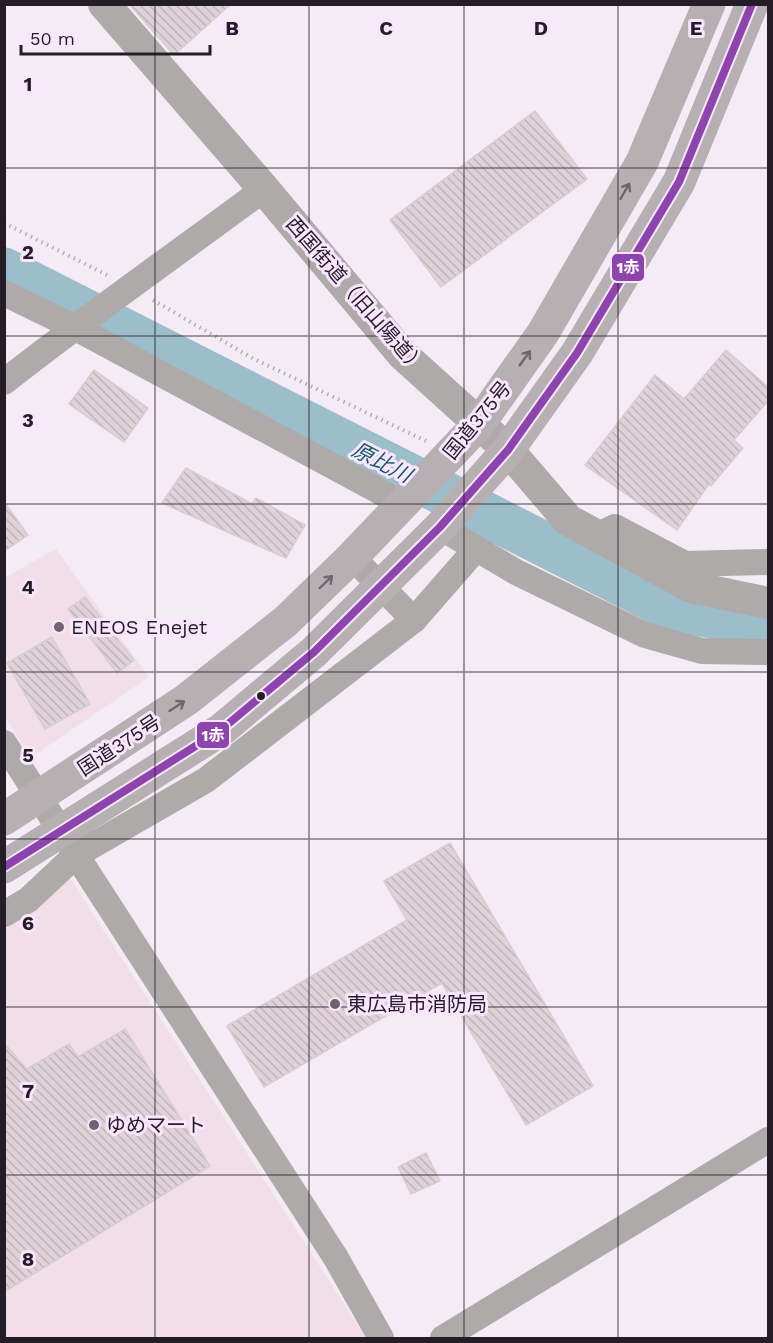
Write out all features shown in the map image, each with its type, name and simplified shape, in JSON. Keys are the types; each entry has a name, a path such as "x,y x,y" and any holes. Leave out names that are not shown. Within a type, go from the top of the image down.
{"highway":[{"name":"国道375号","path":"4,819 186,700 286,621 352,557 478,425 543,333 642,162 709,4"},
{"name":"国道375号","path":"4,867 69,844 221,730 314,652 382,586 440,527 508,450 576,353 678,182 752,4"}],"street":[{"name":"西国街道（旧山陽道）","path":"104,4 264,189 403,355 508,450 568,520 691,587 768,603"},
{"path":"4,381 264,189"},
{"path":"4,293 79,324 403,504"},
{"path":"440,527 516,572 645,635 702,651 768,652"},
{"path":"597,536 615,527 685,564 768,562"},
{"path":"4,914 28,900 69,844 206,780 414,620 476,549"},
{"path":"352,557 414,620"},
{"path":"4,743 336,1258 381,1338"},
{"path":"443,1338 768,1140"}],"path":[{"path":"4,223 125,292 254,359 451,453"}],"shaded area":[{"name":"ENEOS Enejet","path":"56,549 149,677 36,754 25,748 5,717 4,578"},
{"path":"63,867 366,1338 5,1338 4,902"}],"building":[{"path":"129,4 231,4 174,55"},
{"path":"535,111 587,179 441,287 390,220"},
{"path":"726,350 768,387 768,401 734,440 743,448 711,486 709,484 677,530 585,465 655,375 684,399"},
{"path":"94,370 148,408 124,442 69,404"},
{"path":"186,468 252,504 256,498 305,525 286,558 162,503"},
{"path":"4,502 28,535 4,551"},
{"path":"85,597 134,660 117,673 68,609"},
{"path":"52,637 90,704 45,729 7,663"},
{"name":"東広島市消防局","path":"450,843 593,1086 526,1125 442,983 264,1087 227,1026 407,920 384,881"},
{"name":"ゆめマート","path":"125,1029 210,1166 4,1292 4,1043 27,1069 69,1044 78,1057"},
{"path":"426,1153 440,1181 411,1194 398,1167"}],"waterway":[{"name":"原比川","path":"4,270 670,608 768,627"}],"transit line":[{"name":"1赤","path":"4,867 221,730 314,652 440,527 508,450 577,353 679,182 752,4"}],"place":[{"name":"ENEOS Enejet","path":"59,627"},
{"name":"東広島市消防局","path":"335,1004"},
{"name":"ゆめマート","path":"94,1125"}]}
